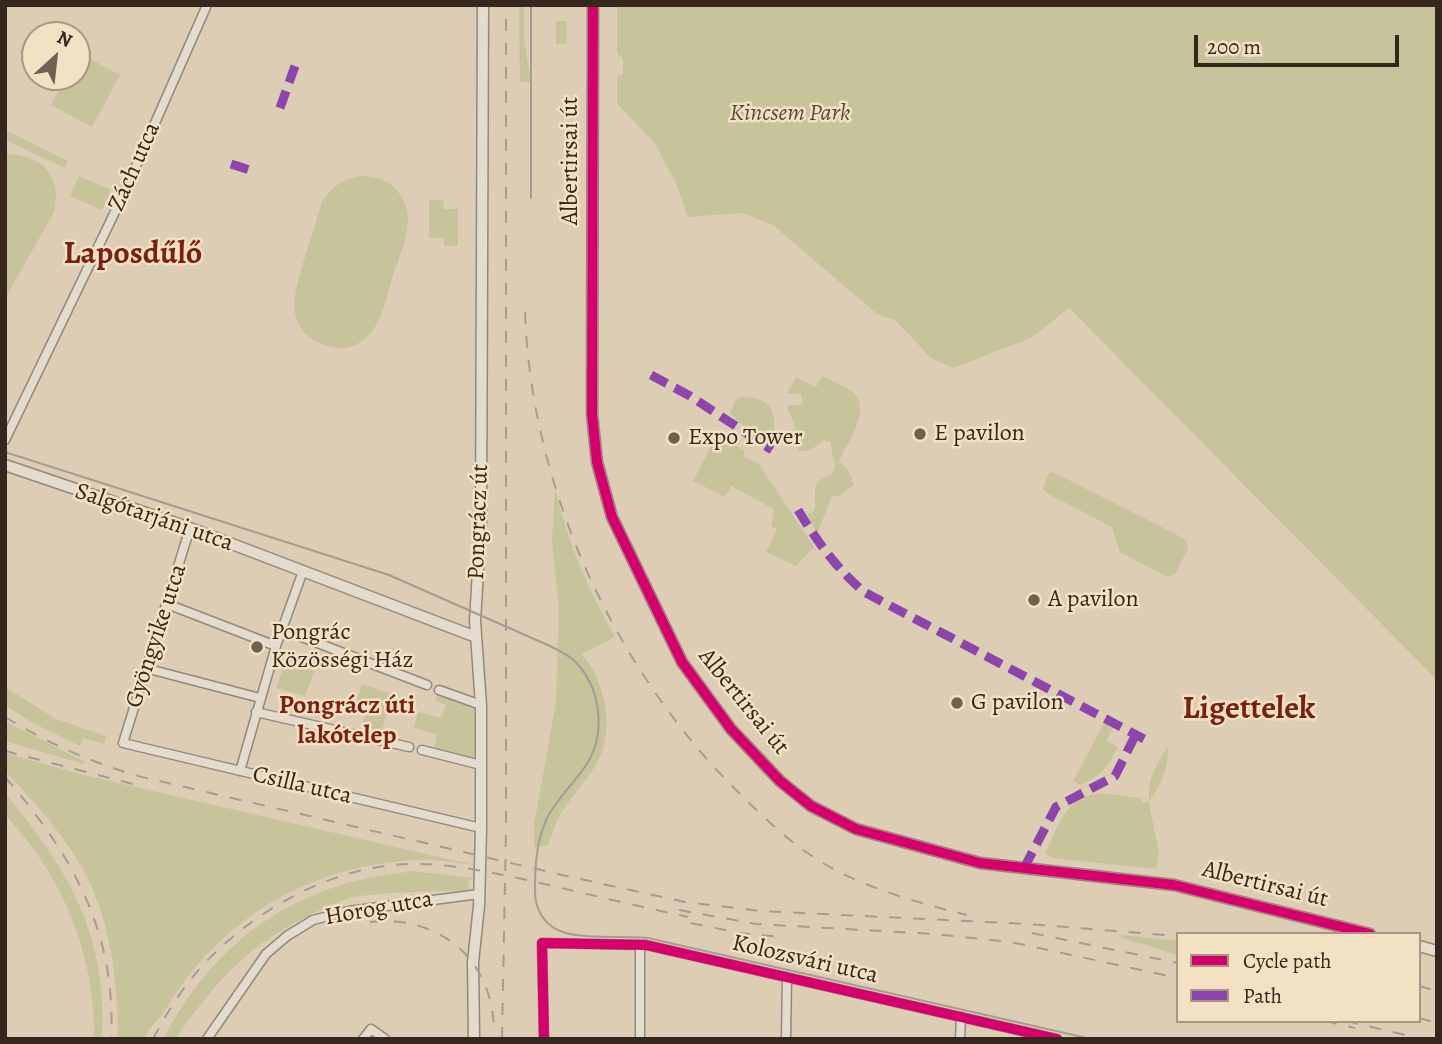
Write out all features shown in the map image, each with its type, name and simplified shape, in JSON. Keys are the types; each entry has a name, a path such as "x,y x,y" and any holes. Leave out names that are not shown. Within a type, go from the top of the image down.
{"street":[{"name":"Zách utca","path":"5,440 9,420 120,201 207,5"},
{"name":"Pongrácz út","path":"474,1039 473,962 480,894 481,828 481,705 476,637 481,522 483,5"},
{"name":"Albertirsai út","path":"593,5 592,414 597,462 618,532 682,662 732,729 796,795 830,818 856,829 981,863 1155,882 1208,892 1362,932"},
{"name":"Salgótarjáni utca","path":"5,465 190,528 476,637"},
{"name":"Gyöngyike utca","path":"123,743 190,528"},
{"path":"240,772 275,646 303,571"},
{"path":"167,604 275,646"},
{"path":"281,629 427,685"},
{"path":"145,668 260,698"},
{"path":"439,690 481,705"},
{"path":"256,712 410,747"},
{"name":"Csilla utca","path":"123,743 481,828"},
{"path":"422,750 481,765"},
{"name":"Horog utca","path":"207,1039 266,954 287,936 313,920 349,911 480,894"},
{"name":"Kolozsvári utca","path":"544,1039 542,943 640,945 1057,1039"},
{"path":"640,945 640,1039"},
{"path":"786,1039 787,977"},
{"path":"960,1039 961,1017"},
{"path":"363,1039 371,1028 385,1039"}],"green space":[{"path":"519,5 524,5 524,39 531,82 520,82"},
{"name":"Kincsem Park","path":"617,5 1437,5 1437,680 1069,308 1031,338 953,368 931,358 896,321 877,314 773,225 742,213 688,217 677,186 655,143 617,104 617,77 623,73 623,59 617,53"},
{"path":"556,21 567,21 566,44 556,44"},
{"path":"91,59 120,75 92,127 51,105 58,91 91,91"},
{"path":"5,130 68,161 65,168 5,140"},
{"path":"5,154 29,158 46,169 52,177 56,199 54,212 5,299"},
{"path":"79,176 111,190 102,210 70,196"},
{"path":"362,176 383,180 399,193 405,203 408,224 383,310 376,325 354,346 333,347 313,339 303,331 295,309 297,284 322,201 339,184"},
{"path":"429,200 443,200 444,209 458,209 458,246 444,246 443,238 429,238"},
{"path":"822,376 851,391 860,406 857,426 839,461 849,471 854,485 839,496 832,496 817,534 807,513 812,513 815,509 817,482 832,474 835,466 830,442 824,440 809,450 798,451 794,423 787,408 789,405 802,405 801,394 787,393 796,377 816,387"},
{"path":"736,399 758,399 769,406 774,418 774,436 749,429 730,413"},
{"path":"718,433 744,450 745,458 758,463 814,547 796,566 766,552 777,529 771,526 774,509 731,486 725,497 693,481"},
{"path":"1053,472 1185,539 1188,549 1175,574 1167,577 1120,552 1112,527 1048,494 1043,489 1048,474"},
{"path":"555,487 579,564 615,637 582,654 597,678 605,705 606,734 598,761 560,815 548,845 534,847 534,825 556,703 559,609 552,542"},
{"path":"286,661 314,671 305,696 276,688"},
{"path":"362,684 392,694 382,731 362,726 367,708 356,704"},
{"path":"5,687 56,719 106,736 104,744 83,738 80,746 31,722 5,705"},
{"path":"439,690 474,703 474,761 434,751 437,734 414,728 418,712 441,718 446,705 435,701"},
{"path":"5,721 85,762 84,764 5,741"},
{"path":"1104,723 1113,728 1106,741 1118,747 1103,770 1080,785 1073,781"},
{"path":"1168,746 1164,775 1149,802 1151,778"},
{"path":"5,753 84,775 474,865 411,860 336,874 302,887 269,904 240,924 212,949 188,977 144,1039 118,1039 114,969 97,900 88,878 61,835 5,771"},
{"path":"5,793 48,849 80,906 91,936 98,968 102,1039 94,1039 89,977 72,918 43,863 5,815"},
{"path":"1112,795 1140,798 1143,803 1149,802 1159,854 1156,869 1053,858 1045,854 1063,816 1077,801 1086,796"},
{"path":"411,871 474,878 469,881 468,890 387,893 350,898 292,924 236,965 205,999 175,1039 163,1039 197,985 238,941 262,923 288,907 347,883"},
{"path":"1121,935 1176,941 1176,955 1157,948 1121,938"}],"tram line":[{"path":"531,5 531,198"},
{"path":"5,452 389,575 550,646 574,660 593,689 598,726 597,739 588,762 551,811 538,845 535,898 542,916 556,929 581,936 648,938 1091,1039"}],"railway":[{"path":"502,1039 506,829 506,5"},
{"path":"525,312 531,378 543,444 562,509 587,572 618,632 653,690 693,743 738,792 800,848 839,872 874,887 967,915"},
{"path":"5,717 72,752 142,777 685,902 761,911 1028,924 1176,936"},
{"path":"5,751 137,785"},
{"path":"5,777 51,836 85,897 98,930 106,964 111,1000 111,1039"},
{"path":"153,1039 189,982 224,945 272,908 326,881 355,872 413,864 464,868 515,877 688,917"},
{"path":"679,910 756,924 934,934 1011,942 1176,978"},
{"path":"370,922 419,926 439,934 458,947 484,982 491,1004 494,1029"},
{"path":"691,923 739,933 781,937"},
{"path":"1032,933 1176,963"},
{"path":"1421,987 1437,991"},
{"path":"1421,1019 1437,1023"},
{"path":"1334,1023 1355,1028"},
{"path":"1355,1023 1423,1039"}],"marked path":[{"path":"280,108 295,66"},
{"path":"231,164 256,172"},
{"path":"651,375 690,396 772,450"},
{"path":"798,510 828,554 864,592 1144,739"},
{"path":"1024,868 1056,807 1115,776 1136,734"}],"cycle path":[{"path":"593,5 592,414 597,462 612,517 682,662 731,729 780,781 811,806 856,829 980,863 1174,885 1362,932"},
{"path":"544,1039 542,943 646,945 1057,1039"}],"place":[{"name":"E pavilon","path":"920,434"},
{"name":"Expo Tower","path":"674,438"},
{"name":"A pavilon","path":"1034,600"},
{"name":"Pongrác Közösségi Ház","path":"257,647"},
{"name":"G pavilon","path":"957,703"}],"district":[{"name":"Laposdűlő","path":"133,255"},
{"name":"Ligettelek","path":"1249,710"},
{"name":"Pongrácz úti lakótelep","path":"347,722"}]}
